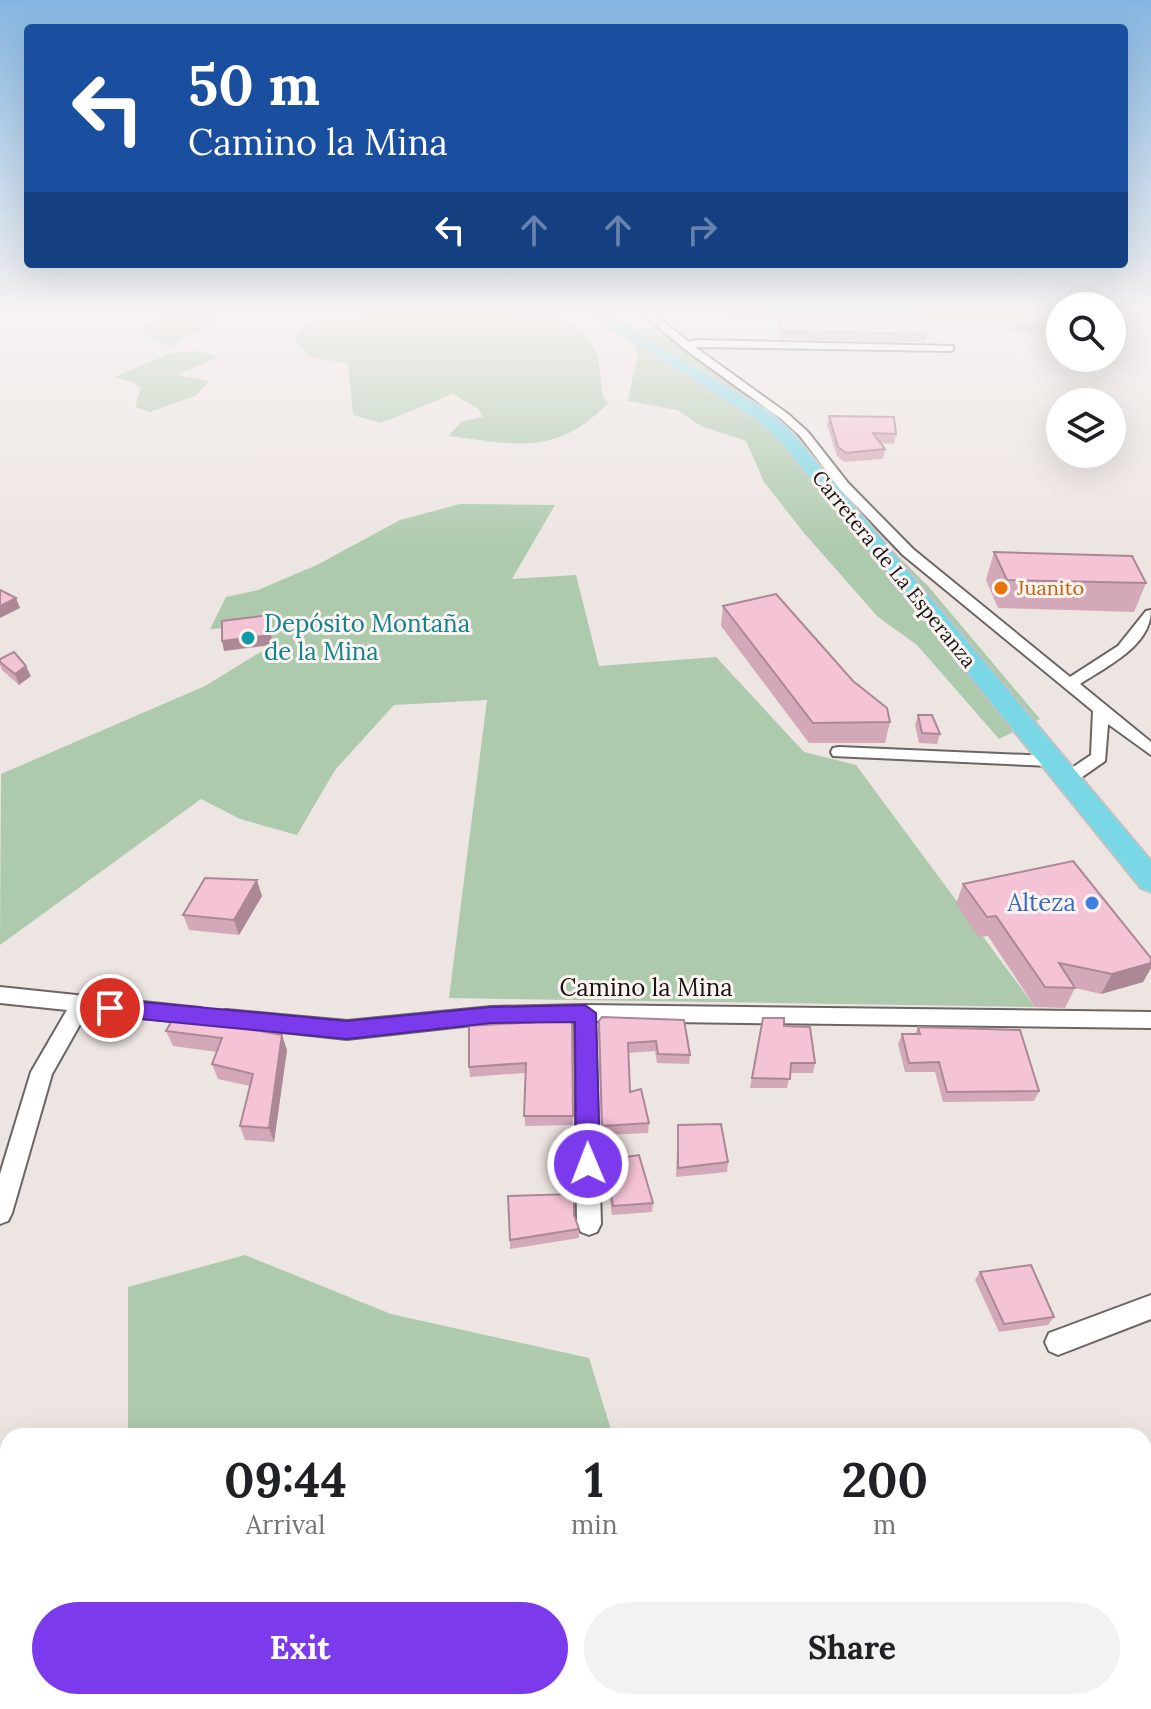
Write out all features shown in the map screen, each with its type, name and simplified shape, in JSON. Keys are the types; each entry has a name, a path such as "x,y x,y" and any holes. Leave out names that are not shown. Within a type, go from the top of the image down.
{"main road":[{"name":"Carretera de La Esperanza","path":"722,391 763,416 787,438 1151,881"}],"street":[{"path":"749,391 804,434 844,486 908,552 1151,750"},
{"path":"1071,683 1123,649 1151,614"},
{"path":"1066,780 1099,757 1101,711"},
{"path":"839,752 1050,761"},
{"name":"Camino la Mina","path":"0,995 347,1030 491,1015 585,1013 1151,1020"},
{"path":"0,1213 42,1072 81,1005"},
{"path":"585,1013 589,1224"},
{"path":"1058,1342 1151,1307"}],"green space":[{"path":"140,391 201,391 197,395 150,412 135,407"},
{"path":"351,391 602,391 608,403 571,432 534,443 448,436 462,421 483,417 478,409 453,394 381,423 353,415"},
{"path":"630,391 742,391 768,412 867,525 928,586 1040,719 999,739 917,645 878,617 804,533 764,482 746,441 701,426 677,410 628,401"},
{"path":"460,504 555,505 512,579 576,575 599,666 716,657 804,752 856,765 1035,1007 449,998 487,700 394,705 335,770 297,835 240,819 201,799 0,945 1,774 205,686 272,645 271,625 210,629 226,597 258,590 317,565 400,520"},
{"path":"245,1255 391,1314 589,1358 611,1428 128,1428 128,1287"}],"building":[{"path":"829,416 894,417 896,434 873,433 885,449 846,453 838,447"},
{"path":"994,552 1132,556 1146,583 1007,580"},
{"path":"0,590 16,598 0,606"},
{"path":"776,594 853,681 887,708 890,722 813,723 723,606"},
{"path":"269,615 270,635 222,641 222,621"},
{"path":"14,652 26,666 15,674 0,662 0,659"},
{"path":"918,715 932,715 940,734 922,733"},
{"path":"1073,861 1151,958 1151,963 1112,974 1059,963 1075,988 1045,987 996,916 987,917 963,884"},
{"path":"205,878 257,880 234,920 183,915"},
{"path":"178,1010 246,1017 242,1028 282,1035 269,1128 240,1126 253,1074 212,1064 222,1038 166,1031"},
{"path":"602,1017 684,1020 690,1055 658,1054 656,1041 628,1043 630,1092 641,1089 649,1123 602,1126 599,1021"},
{"path":"763,1018 784,1018 784,1026 810,1027 815,1063 791,1063 790,1079 752,1078"},
{"path":"572,1020 573,1116 524,1116 526,1063 469,1067 469,1026"},
{"path":"918,1027 1020,1030 1039,1091 947,1092 939,1062 909,1063 902,1034 920,1034"},
{"path":"721,1124 728,1162 678,1168 678,1125"},
{"path":"639,1155 653,1203 613,1206 606,1160"},
{"path":"574,1194 574,1215 579,1229 510,1240 508,1196"},
{"path":"1031,1265 1054,1317 1004,1324 980,1272"}],"place":[{"name":"Juanito","path":"1001,588"},
{"name":"Depósito Montaña de la Mina","path":"248,638"},
{"name":"Alteza","path":"1092,903"}],"route":[{"path":"110,1008 347,1030 491,1015 585,1013 588,1164"}]}
